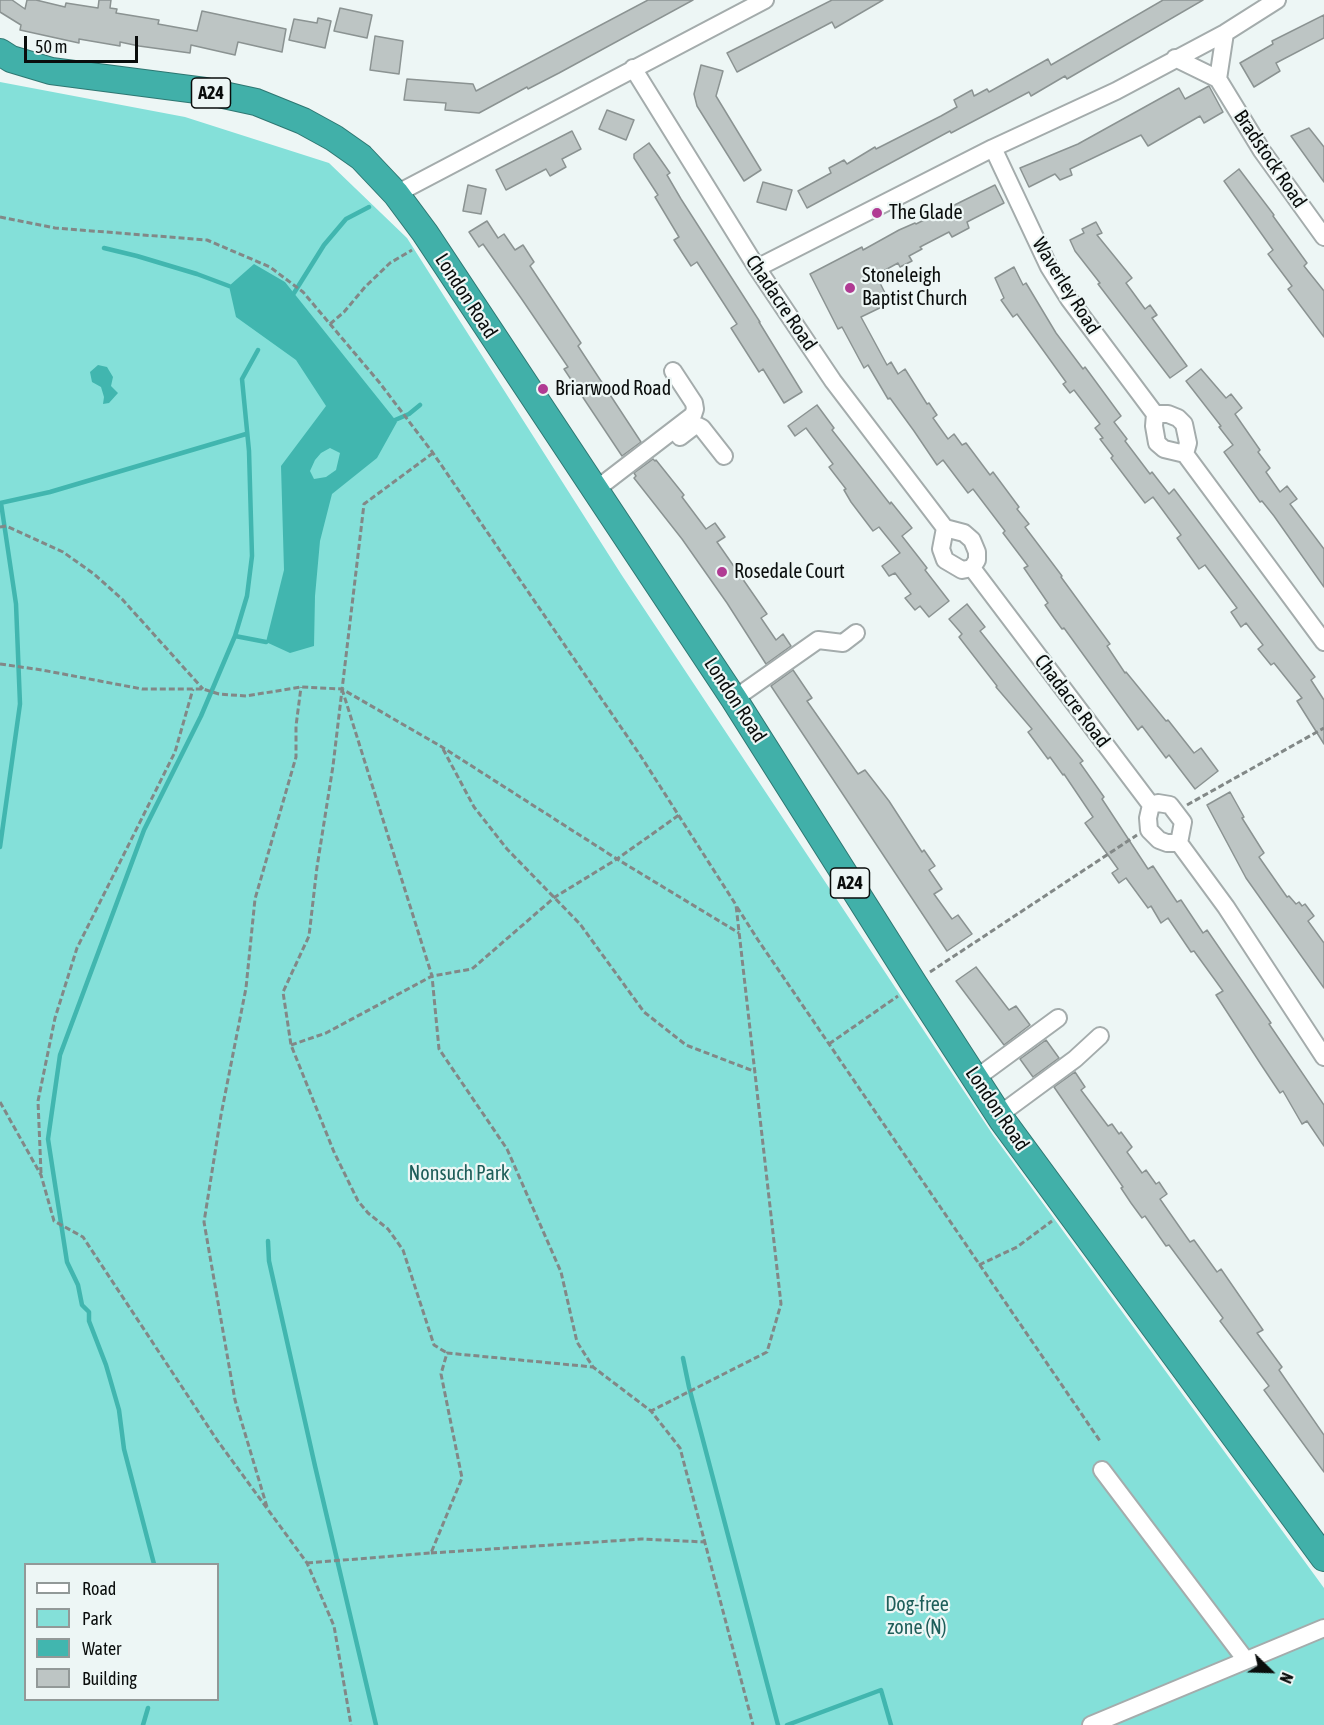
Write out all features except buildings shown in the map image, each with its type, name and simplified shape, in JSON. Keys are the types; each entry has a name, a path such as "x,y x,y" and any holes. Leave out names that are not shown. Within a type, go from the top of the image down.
{"highway":[{"name":"London Road","path":"0,52 11,59 51,71 205,91 256,102 303,121 334,138 361,157 396,194 429,240 734,699 975,1079 1066,1207 1324,1558"}],"street":[{"path":"396,194 765,0"},
{"path":"758,268 993,148 1107,96 1225,33 1277,0"},
{"path":"1175,58 1218,79 1225,33"},
{"name":"Chadacre Road","path":"633,68 758,268 833,381 945,528 964,533 972,540 977,552 977,560 972,568 1151,804"},
{"name":"Bradstock Road","path":"1218,79 1262,151 1324,237"},
{"name":"Waverley Road","path":"993,148 1049,267 1069,299 1155,414"},
{"path":"597,494 693,415 694,402 673,371"},
{"path":"1185,454 1188,443 1184,424 1178,418 1168,414 1155,414 1154,426 1158,443 1164,449 1185,454 1324,642"},
{"path":"597,494 693,427 702,428 724,456"},
{"path":"945,528 941,549 945,560 962,570 972,568"},
{"path":"734,699 818,640 843,643 856,633"},
{"path":"1179,843 1158,840 1149,830 1148,818 1151,804 1170,806 1183,822 1179,843 1226,907 1324,1057"},
{"path":"975,1079 1058,1018"},
{"path":"999,1114 1075,1059 1100,1035"},
{"path":"1102,1470 1245,1659"},
{"path":"1091,1725 1324,1628"}],"path":[{"path":"0,217 55,228 207,240 270,267 303,292 379,382 433,453 569,649 829,1044 1100,1441"},
{"path":"330,324 390,263 429,240"},
{"path":"433,453 364,504 333,766 309,936 283,992 291,1045 334,1152 358,1201 368,1213 388,1229 403,1250 434,1345 447,1353 593,1367"},
{"path":"0,527 6,526 63,552 94,574 122,599 203,689"},
{"path":"0,664 142,689 203,689 219,694 246,696 301,687 342,689 442,747 617,859 739,933"},
{"path":"267,1506 234,1400 204,1222 221,1115 246,988 255,899 296,757 296,726 301,687"},
{"path":"41,1175 38,1101 55,1018 77,948 174,752 193,689"},
{"path":"342,689 432,976 440,1048 507,1149 561,1272 578,1342 593,1367 651,1411 680,1448 753,1725"},
{"path":"1176,813 1195,800 1324,728"},
{"path":"442,747 474,807 507,849 580,924 644,1012 686,1045 756,1072"},
{"path":"291,1045 326,1033 432,976 472,969 555,897 617,859 678,815"},
{"path":"829,1044 1123,843 1149,830"},
{"path":"651,1411 767,1352 781,1304 736,905"},
{"path":"0,1101 41,1175 55,1222 83,1237 217,1440 307,1563 334,1626 351,1725"},
{"path":"979,1266 1017,1247 1044,1229 1066,1207"},
{"path":"431,1553 462,1478 441,1374 447,1353"},
{"path":"307,1563 642,1539 705,1542"}],"green space":[{"name":"Nonsuch Park","path":"0,82 185,117 329,163 407,238 621,574 993,1135 1324,1588 1324,1725 0,1725"}],"water":[{"path":"254,264 285,282 397,422 377,458 332,494 320,541 315,596 314,646 290,653 266,642 284,570 281,466 326,406 296,360 236,317 229,286","holes":["330,448 340,453 336,470 326,477 314,479 310,471 321,453"]},
{"path":"98,365 107,367 113,377 111,386 118,393 109,403 103,404 104,397 101,387 92,382 90,372"}],"waterway":[{"path":"294,293 324,245 346,219 369,207"},
{"path":"104,248 197,274 229,286"},
{"path":"235,636 247,596 252,556 249,451 242,379 258,350"},
{"path":"395,420 409,414 420,405"},
{"path":"0,503 50,492 246,434"},
{"path":"0,847 20,704 16,604 1,503"},
{"path":"154,1563 124,1449 119,1410 106,1365 89,1321 89,1312 82,1305 78,1285 67,1262 48,1139 60,1055 144,830 201,716 235,636 266,642"},
{"path":"268,1241 269,1261 376,1725"},
{"path":"683,1358 778,1725"},
{"path":"787,1725 881,1690 891,1725"},
{"path":"143,1725 148,1708"}],"place":[{"name":"The Glade","path":"877,213"},
{"name":"Stoneleigh Baptist Church","path":"850,288"},
{"name":"Briarwood Road","path":"543,389"},
{"name":"Rosedale Court","path":"722,572"}],"park label":[{"name":"Dog-free zone (N)","path":"917,1616"}]}
